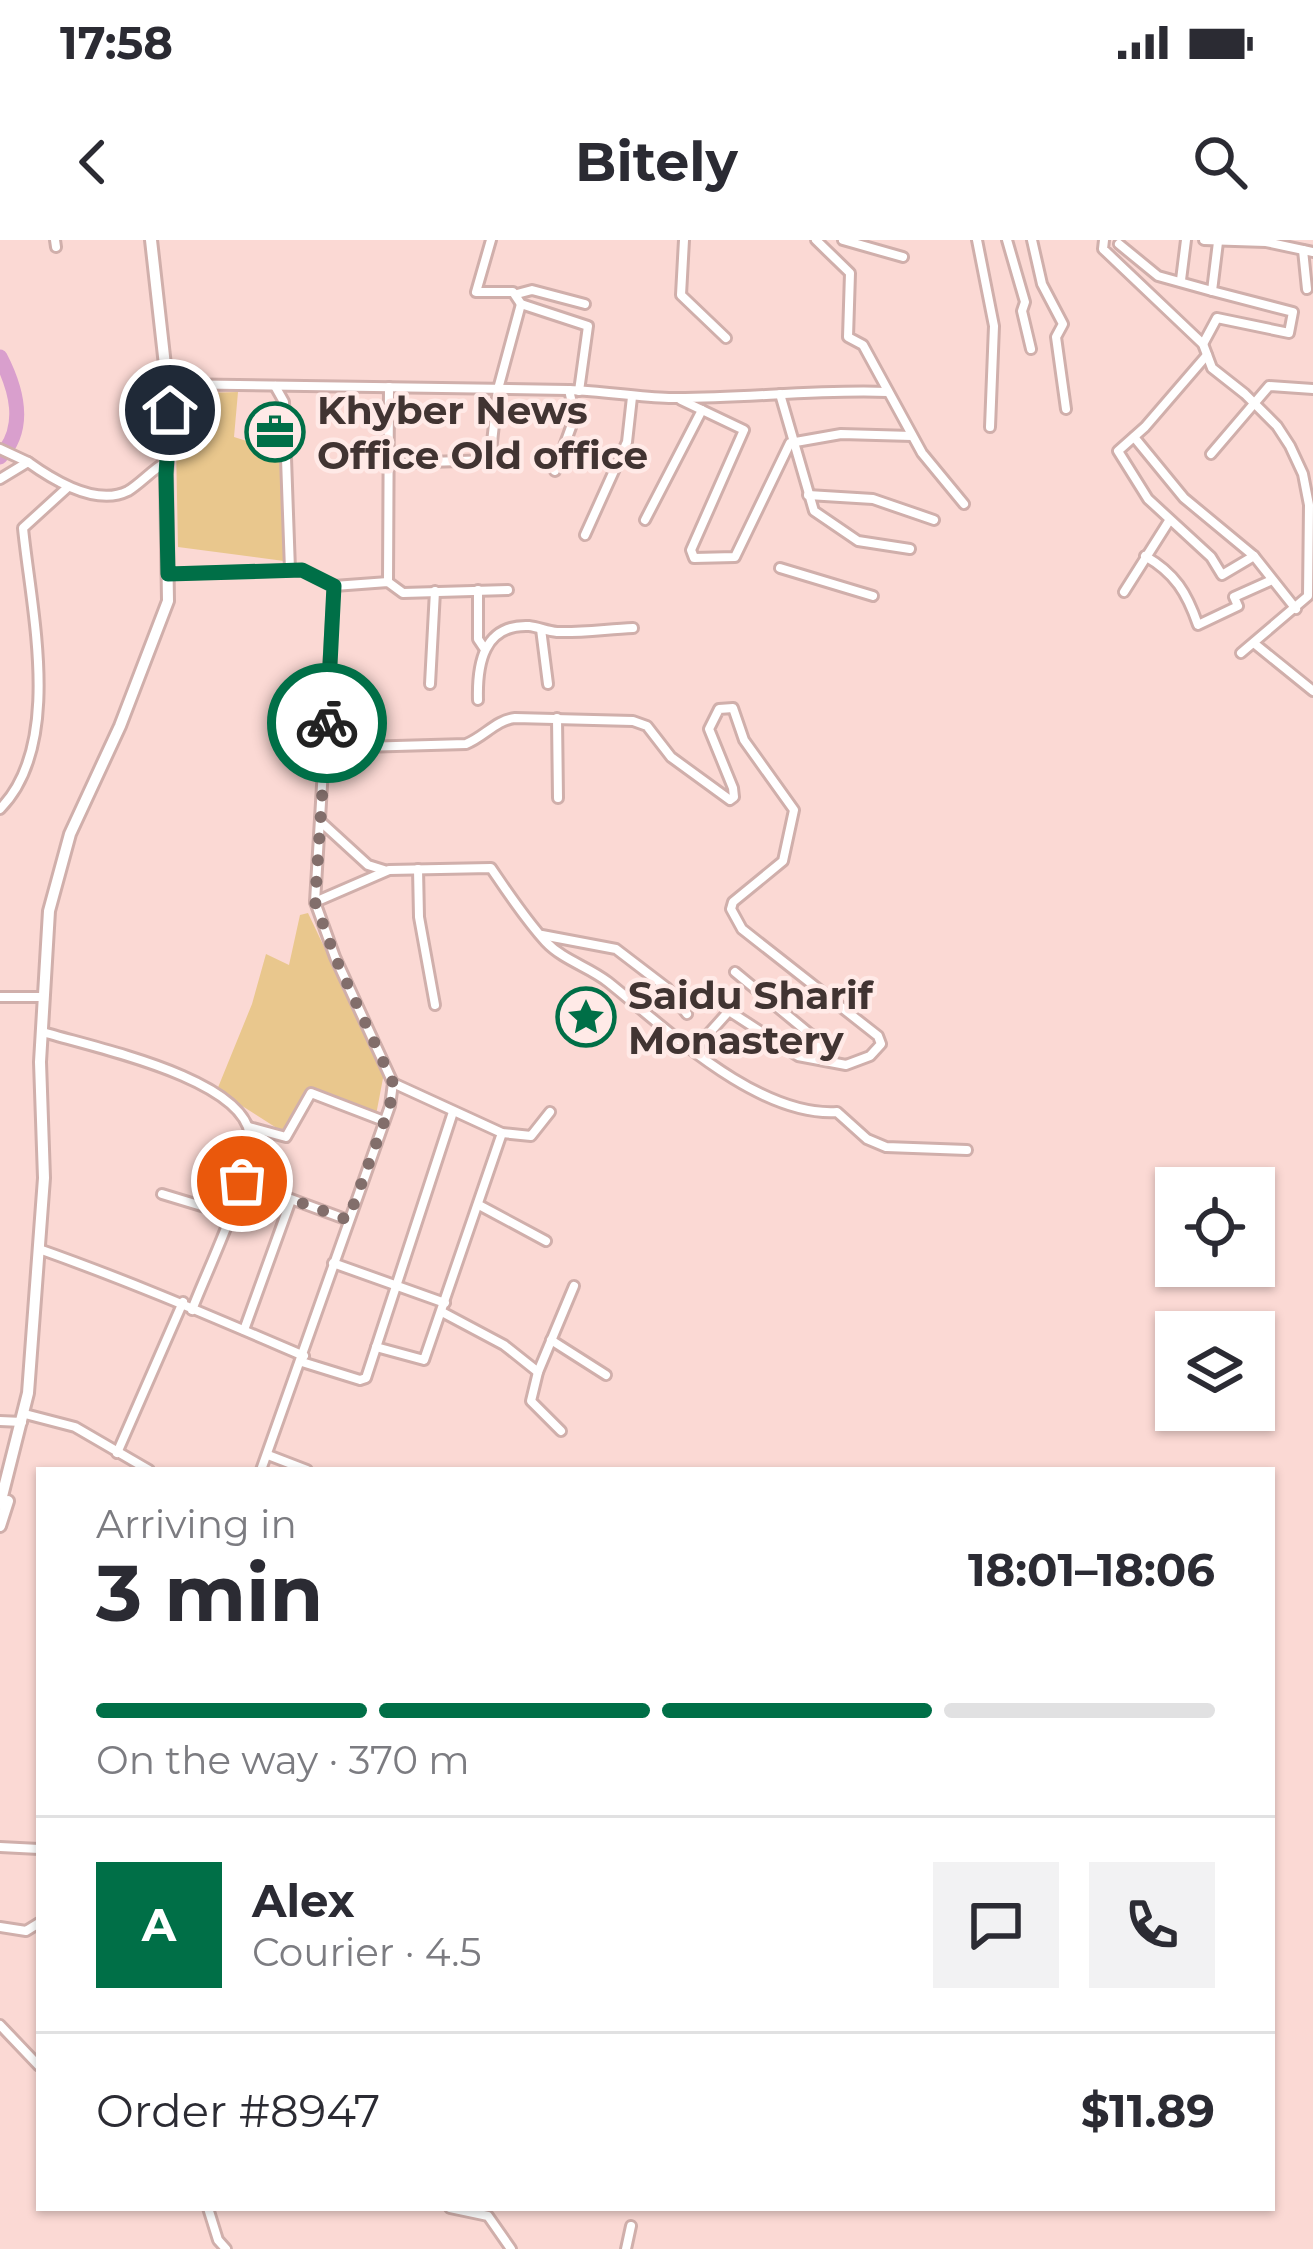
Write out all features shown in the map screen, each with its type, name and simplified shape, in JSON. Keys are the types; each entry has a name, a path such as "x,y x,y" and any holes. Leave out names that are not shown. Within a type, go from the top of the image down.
{"main road":[{"path":"0,1526 26,1417 38,1287 44,1178 42,1032 50,911 70,834 120,726 168,601 170,410 151,240"},
{"path":"0,1504 12,1477"}],"street":[{"path":"491,240 476,292 532,290 585,304"},
{"path":"684,240 681,295 726,338"},
{"path":"816,240 850,273 848,337 862,345 912,436 964,504"},
{"path":"843,240 903,257"},
{"path":"977,240 994,326 991,427"},
{"path":"1007,240 1025,302 1022,311 1031,349"},
{"path":"1032,240 1042,284 1063,324 1056,337 1066,410"},
{"path":"1104,240 1103,250 1203,344 1212,368 1277,426 1303,474 1312,573 1308,596 1241,653"},
{"path":"1181,280 1186,240"},
{"path":"1204,240 1309,248 1307,289"},
{"path":"1212,291 1218,242"},
{"path":"1119,244 1158,275 1293,312 1289,332 1216,318 1203,344"},
{"path":"399,463 490,460 498,389 521,304 517,294"},
{"path":"521,304 588,326 574,390 574,416 555,471"},
{"path":"1207,355 1118,452 1148,500 1211,557 1222,574 1254,556"},
{"path":"166,384 574,390 676,398 829,389 888,392"},
{"path":"1211,454 1274,385 1313,389"},
{"path":"275,386 284,402 290,570"},
{"path":"388,582 389,387"},
{"path":"780,394 814,512 853,538 910,549"},
{"path":"585,535 627,442 632,397"},
{"path":"676,398 742,427 744,435 691,550 694,558 735,557 790,443 841,434 912,436"},
{"path":"645,520 702,410"},
{"path":"1135,436 1184,498 1254,556 1296,609"},
{"path":"0,448 68,487 98,494 120,494 166,462"},
{"path":"0,479 28,462"},
{"path":"0,808 17,790 35,745 38,640 23,528 68,487"},
{"path":"808,495 873,499 934,520"},
{"path":"1124,592 1169,521"},
{"path":"1144,556 1167,568 1198,625 1238,606 1234,597 1272,580"},
{"path":"780,568 873,596"},
{"path":"168,574 290,570 312,574 334,586 388,582 403,592 508,590"},
{"path":"262,1467 384,1121 393,1083 315,902 334,586"},
{"path":"478,590 478,639 484,648"},
{"path":"430,684 435,591"},
{"path":"478,700 477,666 484,648 501,634 524,626 558,632 633,628"},
{"path":"541,629 548,684"},
{"path":"1255,644 1313,691"},
{"path":"326,748 466,744 504,719 641,722 694,778 730,800 733,788 709,729 719,709 733,708 744,740 794,810 783,861 733,902 733,914 742,928 881,1042 877,1052 850,1064 792,1054 729,1011 694,1050"},
{"path":"557,718 558,798"},
{"path":"320,821 368,865 389,870 491,868 550,946 604,978 660,1026 766,1096 812,1114 836,1112 867,1139 886,1147 967,1150"},
{"path":"418,869 418,917 435,1005"},
{"path":"315,902 389,870"},
{"path":"540,935 616,950 667,988 687,1014"},
{"path":"735,972 816,1039 820,1058"},
{"path":"0,997 44,998"},
{"path":"42,1032 192,1080 225,1100 247,1126 250,1147 242,1181 192,1310"},
{"path":"393,1083 502,1132 531,1136 550,1112"},
{"path":"247,1126 286,1137 310,1093 384,1121"},
{"path":"39,1249 183,1302 303,1359 363,1380 453,1112"},
{"path":"376,1347 424,1360 502,1132"},
{"path":"242,1181 348,1220"},
{"path":"162,1194 228,1214"},
{"path":"244,1330 291,1200"},
{"path":"479,1205 546,1241"},
{"path":"333,1263 444,1307 538,1372"},
{"path":"561,1431 531,1401 538,1372 574,1286"},
{"path":"117,1453 183,1302"},
{"path":"551,1340 606,1375"},
{"path":"0,1420 26,1417 75,1427 143,1467"},
{"path":"268,1455 297,1467"},
{"path":"0,1847 36,1849"},
{"path":"0,1927 26,1930 36,1925"},
{"path":"0,2025 36,2063"},
{"path":"209,2211 218,2240 226,2249"},
{"path":"464,2211 488,2216 512,2249"},
{"path":"626,2249 631,2226"}],"shaded area":[{"path":"238,392 234,437 287,454 284,561 178,547 175,394"},
{"path":"308,913 384,1073 376,1115 309,1088 286,1134 217,1090 252,1004 266,954 289,965 300,915"}],"waterway":[{"path":"0,357 11,381 17,420 0,457"}],"way so far":[{"path":"242,1181 348,1220 390,1106 393,1083 315,902 327,723"}],"place":[{"name":"Khyber News Office Old office","path":"275,432"},
{"name":"Saidu Sharif Monastery","path":"586,1017"}],"route":[{"path":"170,410 168,574 302,570 334,586 327,723"}]}
